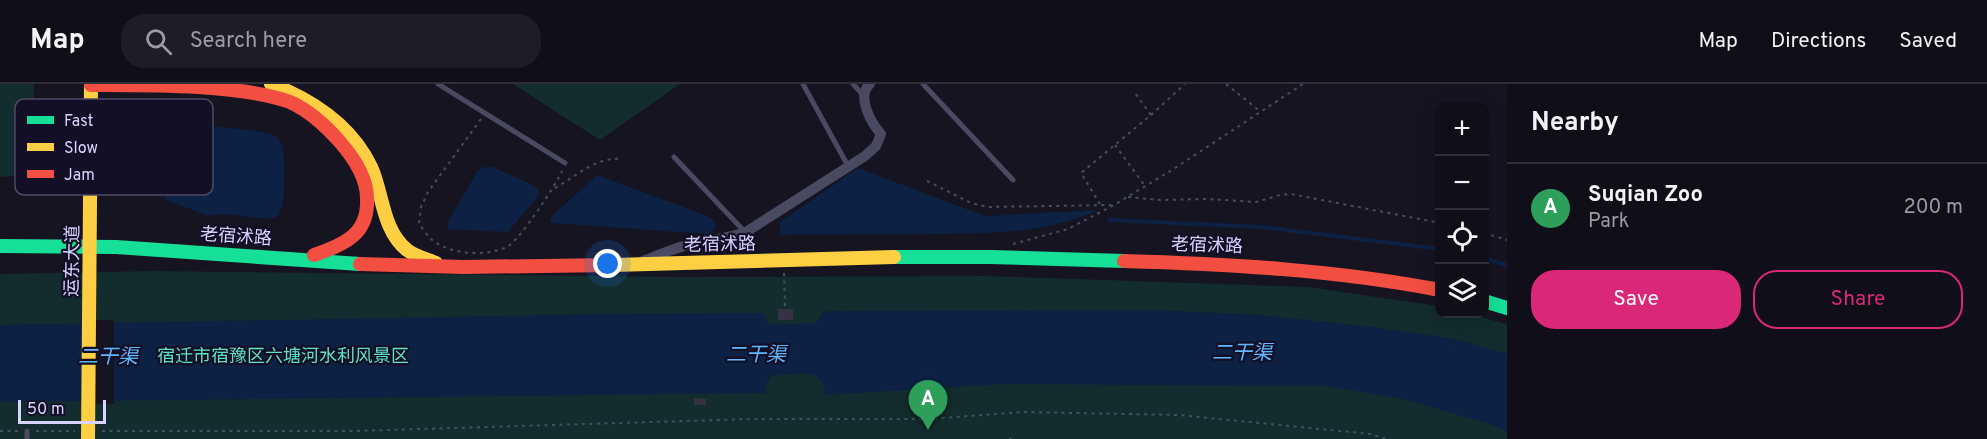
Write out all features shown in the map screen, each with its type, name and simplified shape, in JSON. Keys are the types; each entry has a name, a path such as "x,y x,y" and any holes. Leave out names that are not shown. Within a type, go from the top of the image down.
{"main road":[{"path":"92,84 210,85 241,88 290,102 311,114 332,132 355,163 368,191 370,205 364,225 346,243 327,252 297,258"},
{"name":"运东大道","path":"92,84 92,99"},
{"path":"271,84 310,101 339,124 361,150 371,168 390,224 401,244 416,255 448,267"},
{"name":"运东大道","path":"90,433 91,195"},
{"name":"老宿沭路","path":"0,246 152,249 448,267 955,257 1263,266 1435,289"},
{"path":"1489,302 1507,308"}],"street":[{"path":"637,264 676,248 698,242 727,239 746,232 870,151 876,146 881,134 873,124 863,95 870,84"}],"lane":[{"path":"438,84 565,163"},
{"path":"803,84 848,166"},
{"path":"854,84 863,95"},
{"path":"923,84 1013,180"},
{"path":"674,157 746,232"},
{"path":"27,430 27,439"}],"path":[{"path":"1100,206 1081,172 1185,84"},
{"path":"1226,84 1261,112"},
{"path":"1010,245 1068,229 1114,205 1302,84"},
{"path":"1135,93 1151,115"},
{"path":"486,114 428,192 421,207 419,224 432,240 457,252 491,252 510,246 553,189 565,163"},
{"path":"1114,145 1145,187"},
{"path":"553,189 592,164 607,158 621,159"},
{"path":"927,181 971,203 988,207 1114,205"},
{"path":"1128,197 1256,202 1291,194 1435,222"},
{"path":"1489,234 1507,240"},
{"path":"784,261 785,307"},
{"path":"0,431 90,433 354,431 751,419 928,419 1022,412 1076,412 1180,415 1370,434 1386,439"},
{"path":"1009,439 1016,439"}],"green space":[{"path":"0,84 34,84 34,99 15,99 15,176 0,177"},
{"path":"513,84 680,84 600,140"},
{"name":"宿迁市宿豫区六塘河水利风景区","path":"152,271 676,277 985,276 1308,287 1435,305 1435,318 1484,318 1507,324 1507,439 0,439 0,274"}],"water":[{"path":"213,127 243,129 275,136 279,140 284,160 284,197 278,216 271,219 224,214 208,216 167,200 163,195 213,195"},
{"path":"492,167 533,185 537,188 539,195 508,232 447,229 449,220 478,170"},
{"path":"858,168 985,216 1098,210 1056,225 1012,231 780,235 780,222"},
{"path":"597,175 705,215 717,226 710,234 551,223 550,218"},
{"name":"二干渠","path":"1154,310 1260,315 1373,327 1454,339 1507,354 1507,431 1403,399 1326,386 1005,384 825,395 820,379 806,374 771,376 767,382 766,393 0,402 0,325 763,313 767,323 774,325 817,323 823,312 830,311"}],"pier":[{"path":"87,320 114,320 114,404 86,404"}],"building":[{"path":"778,309 793,309 793,320 778,320"},
{"path":"694,398 706,399 706,405 694,405"}],"waterway":[{"path":"1109,220 1261,227 1435,248"},
{"path":"1489,260 1507,265"}],"traffic: fast":[{"path":"0,246 116,247 360,264"},
{"path":"894,257 1124,261"},
{"path":"1489,303 1507,308"}],"traffic: slow":[{"path":"91,84 91,99"},
{"path":"271,84 315,106 341,126 353,139 371,167 388,222 399,242 410,252 436,263"},
{"path":"88,439 90,195"},
{"path":"613,265 894,257"}],"traffic: jam":[{"path":"91,85 193,87 246,92 290,102 311,114 335,136 354,161 365,182 367,198 367,211 359,229 344,242 314,255"},
{"path":"1124,261 1282,269 1361,277 1435,289"},
{"path":"360,264 463,267 613,265"}],"place":[{"name":"Suqian Zoo","path":"928,430"}]}
